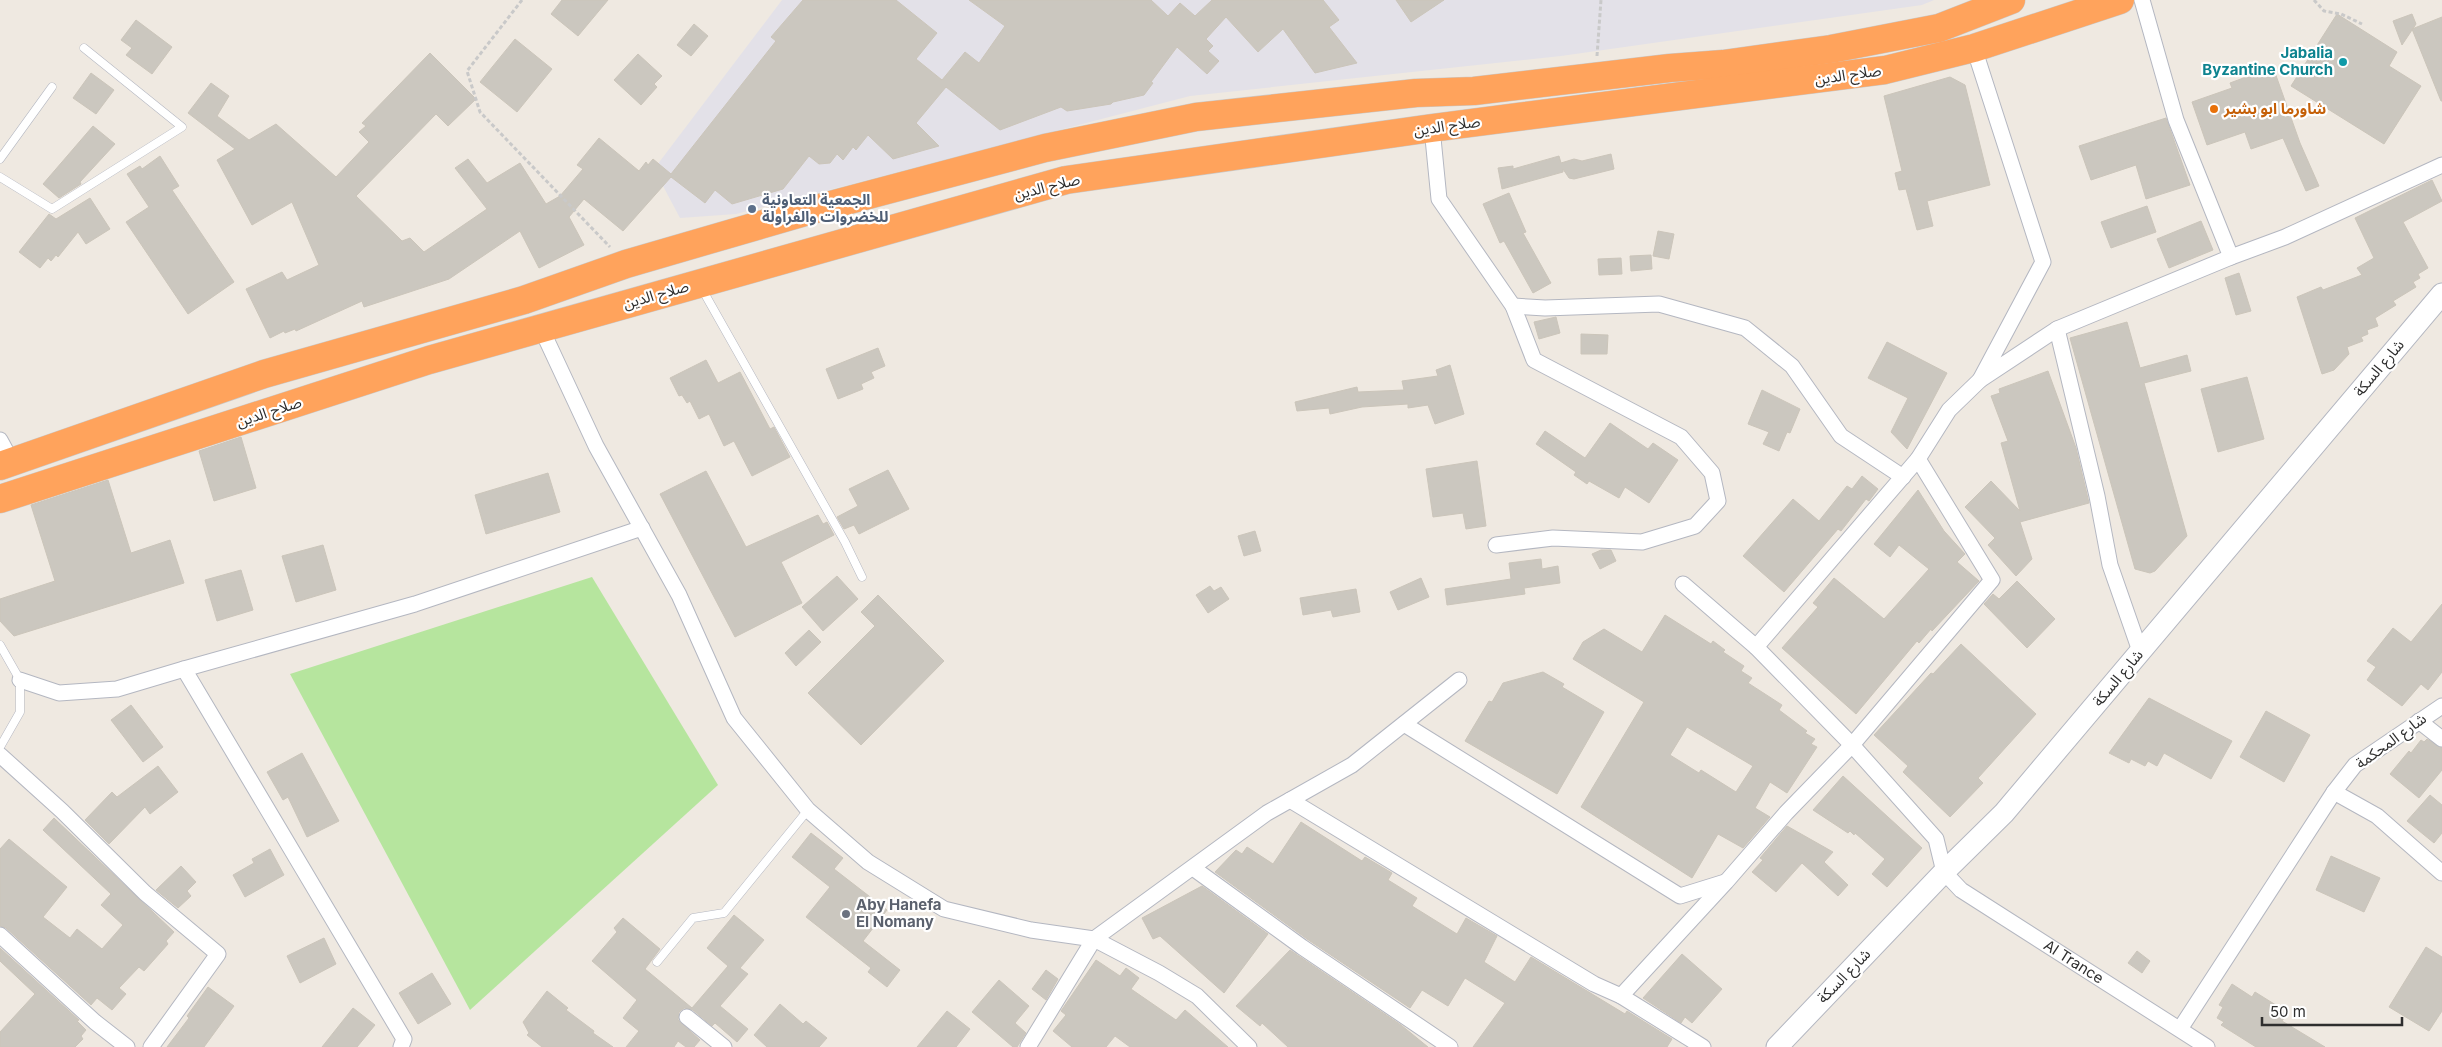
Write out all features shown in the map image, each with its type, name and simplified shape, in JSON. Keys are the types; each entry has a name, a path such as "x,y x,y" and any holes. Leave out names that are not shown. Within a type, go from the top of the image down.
{"highway":[{"name":"صلاح الدين","path":"4,456 264,374 524,300 626,264 808,211 1045,148 1196,117 1416,92 1474,90 1723,64 1831,49 1939,28 2011,0"},
{"name":"صلاح الدين","path":"0,499 429,360 699,282 1066,180 1432,128 1886,70 1974,48 2120,0"}],"street":[{"path":"2142,0 2176,120 2231,257"},
{"path":"1974,48 2043,262 1980,380"},
{"path":"1432,128 1439,199 1513,306 1534,360 1681,437 1712,473 1718,501 1695,526 1642,542 1552,538 1496,545"},
{"path":"1756,647 1904,477 1918,459 1949,410 1980,380 2057,330 2231,257 2285,237 2442,165"},
{"name":"شارع السكة","path":"1777,1047 1944,872 2004,813 2442,294"},
{"path":"1513,306 1545,308 1659,304 1745,328 1792,366 1841,436 1904,477"},
{"path":"541,328 596,446 679,596 734,718 808,810 868,862 944,909 1031,930 1094,939 1160,973 1197,996 1249,1047"},
{"path":"2057,330 2097,496 2110,565 2140,651"},
{"path":"1621,996 1726,882 1786,813 1852,745 1992,580 1918,459"},
{"path":"20,680 59,693 117,689 416,604 642,528"},
{"path":"1683,584 1756,647 1852,745 1936,839 1944,872"},
{"path":"184,669 404,1039 401,1047"},
{"path":"1028,1047 1094,939 1267,813 1352,766 1459,680"},
{"name":"شارع المحكمة","path":"2180,1029 2334,792 2355,765 2442,706"},
{"path":"2419,721 2442,739"},
{"path":"1404,724 1680,896 1726,882"},
{"path":"0,755 62,811 145,893 218,954 151,1047"},
{"path":"2334,792 2377,816 2442,873"},
{"path":"1290,800 1594,984 1621,996 1703,1047"},
{"path":"1193,868 1302,947 1450,1047"},
{"name":"Al Trance","path":"1944,872 1962,890 2207,1047"},
{"path":"0,935 95,1022 127,1047"},
{"path":"687,1017 724,1047"}],"lane":[{"path":"0,177 52,209 182,127 84,48"},
{"path":"0,159 52,88"},
{"path":"699,282 840,533 862,577"},
{"path":"0,645 20,680 20,712 0,747"},
{"path":"657,962 693,918 724,913 808,810"}],"path":[{"path":"522,0 466,71 480,112 626,264"},
{"path":"1596,76 1601,0"},
{"path":"2314,0 2324,11 2341,14 2362,24"}],"shaded area":[{"path":"782,0 1934,0 1922,5 1561,56 1190,96 736,214 680,218 654,169"}],"green space":[{"path":"592,577 718,785 470,1010 290,674"}],"building":[{"path":"562,0 608,0 578,36 551,14"},
{"path":"803,0 896,0 937,33 916,59 942,80 965,52 979,63 1005,26 969,0 1151,0 1168,16 1180,3 1195,16 1212,0 1323,0 1339,20 1329,27 1357,63 1315,73 1283,29 1258,52 1226,17 1206,39 1213,46 1208,51 1219,61 1207,74 1177,47 1151,82 1153,83 1144,95 1111,104 1067,111 1061,107 1000,130 946,87 916,123 939,146 893,159 868,135 856,150 853,147 843,160 837,154 830,163 819,164 809,156 783,189 732,204 715,190 705,203 671,177 623,231 584,199 569,217 584,245 539,268 520,231 449,279 364,307 362,301 296,331 295,329 285,333 284,331 270,338 246,289 282,272 287,280 319,265 292,202 252,225 217,160 235,149 188,113 211,83 229,96 217,116 249,140 276,124 336,177 369,142 359,132 366,126 362,123 430,53 476,99 448,126 436,114 356,196 402,241 410,238 424,252 487,209 455,168 468,159 487,183 520,163 546,204 560,196 583,169 577,165 599,138 639,171 646,162 648,165 653,159 671,174 776,41 771,37"},
{"path":"1396,0 1444,0 1411,22"},
{"path":"2337,14 2397,52 2389,66 2421,86 2384,144 2291,86"},
{"path":"2412,14 2416,24 2402,45 2393,21"},
{"path":"2442,17 2442,101 2441,101 2412,29"},
{"path":"136,20 172,47 152,74 126,55 132,48 121,40"},
{"path":"694,24 708,36 691,56 677,45"},
{"path":"515,39 552,69 517,112 480,82"},
{"path":"638,54 662,76 654,84 657,87 641,105 614,80"},
{"path":"2273,67 2300,143 2319,186 2306,191 2283,138 2251,149 2245,132 2207,145 2192,102 2232,88 2230,83"},
{"path":"91,73 114,90 96,114 73,98"},
{"path":"1950,77 1965,85 1990,185 1927,201 1933,226 1917,230 1906,189 1899,190 1895,173 1902,171 1884,96"},
{"path":"2166,118 2190,185 2146,199 2136,165 2091,180 2079,146"},
{"path":"93,126 115,144 80,182 81,184 59,198 43,184"},
{"path":"1611,154 1614,169 1574,179 1569,178 1563,169 1563,172 1502,189 1498,168 1513,166 1513,169 1559,156 1561,163 1574,159 1582,161"},
{"path":"160,156 179,186 172,190 234,282 188,314 126,222 149,207 127,174 140,166 142,169"},
{"path":"2432,180 2442,201 2403,222 2428,268 2418,274 2420,278 2413,282 2416,287 2393,301 2396,305 2375,318 2378,326 2367,330 2368,334 2361,337 2363,341 2347,347 2349,354 2334,370 2322,374 2297,297 2321,287 2323,290 2362,275 2357,268 2374,258 2355,218"},
{"path":"1509,193 1526,232 1523,233 1551,283 1533,293 1504,241 1500,243 1483,204"},
{"path":"90,198 110,229 86,244 78,232 58,257 56,255 51,261 48,258 40,268 19,252 49,214 56,219"},
{"path":"2147,206 2156,232 2111,248 2101,222"},
{"path":"2201,221 2213,250 2169,268 2157,239"},
{"path":"1658,231 1674,234 1669,259 1653,256"},
{"path":"1651,255 1652,269 1631,271 1630,256"},
{"path":"1621,258 1622,274 1599,275 1598,259"},
{"path":"2239,273 2251,311 2236,315 2225,278"},
{"path":"1556,317 1560,333 1539,339 1534,322"},
{"path":"2127,322 2140,368 2187,355 2191,371 2144,383 2187,536 2155,571 2150,573 2135,569 2070,338"},
{"path":"1581,334 1608,335 1607,354 1581,354"},
{"path":"1887,342 1947,373 1907,449 1891,432 1908,398 1868,378"},
{"path":"878,348 885,366 871,372 874,378 861,384 863,389 838,399 826,369"},
{"path":"706,360 718,383 740,372 770,429 774,427 790,457 752,476 734,441 724,446 709,414 699,419 690,401 687,403 682,395 679,396 670,378"},
{"path":"1450,365 1464,414 1435,424 1428,405 1408,408 1408,404 1362,407 1330,414 1329,408 1297,411 1295,402 1357,387 1358,392 1404,390 1402,381 1438,376 1436,370"},
{"path":"2048,371 2076,448 2089,503 2020,522 2032,559 2016,576 1988,545 1995,538 1965,507 1991,481 2020,511 2001,443 2008,441 1991,396 2000,393 1999,389"},
{"path":"2247,377 2264,439 2218,452 2201,389"},
{"path":"1762,390 1800,409 1790,433 1787,432 1779,451 1763,444 1769,432 1748,424"},
{"path":"1610,423 1648,449 1653,443 1678,460 1649,503 1625,487 1619,498 1589,481 1587,484 1574,475 1576,472 1536,444 1545,431 1585,458"},
{"path":"241,437 256,488 214,501 199,451"},
{"path":"1477,461 1486,526 1466,529 1463,513 1433,517 1426,469"},
{"path":"888,470 909,509 859,534 854,525 844,529 837,517 858,506 849,489"},
{"path":"706,471 746,547 818,515 823,524 827,522 834,535 781,562 802,603 735,637 660,494"},
{"path":"548,473 560,512 486,534 475,495"},
{"path":"1862,476 1878,489 1869,501 1866,499 1841,531 1838,529 1784,592 1743,556 1793,499 1819,521 1847,486 1852,489"},
{"path":"108,480 131,553 170,540 184,583 14,636 0,621 0,599 55,581 31,505"},
{"path":"1918,490 1944,531 1965,554 1957,562 1979,581 1932,631 1931,629 1919,643 1917,641 1856,714 1782,648 1818,607 1813,603 1834,578 1884,619 1929,569 1899,545 1890,557 1874,544"},
{"path":"1255,531 1261,551 1244,556 1238,536"},
{"path":"323,545 336,590 296,602 282,556"},
{"path":"1601,550 1611,550 1616,561 1600,569 1592,554"},
{"path":"1541,559 1542,569 1558,566 1560,583 1524,588 1525,594 1447,605 1445,589 1511,579 1509,563"},
{"path":"241,570 253,610 217,621 205,580"},
{"path":"837,576 858,599 823,631 802,607"},
{"path":"1421,578 1429,597 1398,610 1390,592"},
{"path":"2017,581 2055,619 2027,648 1984,604 1993,594 1999,599"},
{"path":"1210,586 1214,591 1221,587 1229,599 1208,613 1196,595"},
{"path":"1356,589 1360,612 1333,617 1331,610 1303,615 1300,598"},
{"path":"878,595 944,661 861,745 808,693 875,626 861,612"},
{"path":"2442,604 2442,672 2428,690 2421,684 2402,706 2367,680 2376,667 2367,661 2393,628 2411,642"},
{"path":"1665,615 1711,644 1713,641 1725,650 1723,652 1744,666 1741,671 1752,678 1748,683 1782,705 1779,710 1807,731 1805,733 1815,739 1811,744 1817,747 1787,793 1770,782 1755,808 1770,817 1743,848 1718,834 1692,878 1581,807 1644,702 1573,659 1583,642 1604,629 1642,652","holes":["1687,727 1753,766 1736,792 1701,770 1699,773 1670,755"]},
{"path":"809,630 821,642 796,666 785,653"},
{"path":"1961,644 2036,714 1978,778 1983,783 1950,817 1903,772 1908,766 1874,735 1931,673 1933,674"},
{"path":"1543,672 1564,684 1562,687 1604,712 1557,794 1465,741 1489,701 1492,702 1503,683"},
{"path":"2149,698 2232,741 2211,779 2164,753 2157,766 2148,761 2145,766 2131,759 2129,763 2109,753"},
{"path":"131,705 163,747 143,762 111,720"},
{"path":"2266,711 2310,735 2284,782 2240,757"},
{"path":"2427,739 2442,748 2442,770 2419,798 2390,774 2409,751 2411,753 2421,740 2424,742"},
{"path":"302,753 339,821 307,837 288,797 283,800 267,772"},
{"path":"158,766 178,792 150,814 145,807 109,844 85,820 112,792 117,797"},
{"path":"1843,776 1922,848 1887,887 1872,874 1885,859 1855,833 1854,835 1850,831 1848,833 1813,810"},
{"path":"2430,795 2442,805 2442,833 2434,843 2407,821"},
{"path":"54,818 174,932 166,941 168,944 144,971 139,967 119,988 126,994 112,1010 97,998 91,1005 6,928 0,926 0,849 9,839 67,887 43,917 70,938 77,929 102,949 123,925 101,905 111,894 43,830"},
{"path":"1301,822 1362,861 1365,857 1392,873 1388,880 1417,898 1412,906 1457,934 1466,918 1497,936 1484,962 1515,982 1531,957 1625,1014 1627,1011 1672,1039 1667,1047 1473,1047 1505,1003 1465,978 1448,1006 1422,990 1410,1008 1307,939 1215,872 1236,850 1242,854 1247,847 1273,864"},
{"path":"1787,826 1833,852 1824,862 1848,885 1838,896 1802,863 1776,892 1752,872 1763,860 1760,858"},
{"path":"811,833 843,858 834,869 887,910 863,941 900,970 887,987 868,972 871,968 806,917 830,887 792,857"},
{"path":"270,849 284,875 245,897 233,875 254,863 252,859"},
{"path":"2331,856 2380,878 2364,912 2316,890"},
{"path":"181,866 196,882 187,891 191,896 178,908 156,890"},
{"path":"1202,886 1268,934 1224,993 1160,936 1153,939 1142,918"},
{"path":"734,915 764,940 740,968 748,974 720,1006 748,1029 737,1042 715,1023 712,1026 693,1010 684,1008 679,1012 678,1020 700,1040 694,1047 686,1047 678,1041 674,1047 626,1047 639,1031 623,1018 637,1000 592,961 617,932 614,928 623,918 660,949 645,969 692,1008 728,966 707,948"},
{"path":"324,938 336,964 300,983 287,956"},
{"path":"2426,947 2442,957 2442,1011 2429,1031 2389,1007"},
{"path":"0,948 79,1020 77,1021 86,1030 81,1036 83,1039 75,1047 0,1047 0,1032 35,994 0,961"},
{"path":"1290,950 1401,1025 1428,1047 1288,1047 1262,1023 1260,1026 1236,1006"},
{"path":"2137,951 2150,961 2142,973 2128,963"},
{"path":"1682,954 1722,989 1692,1023 1685,1017 1681,1023 1643,998"},
{"path":"1096,960 1120,976 1126,968 1139,978 1131,989 1176,1020 1185,1010 1228,1047 1130,1047 1115,1036 1106,1047 1072,1047 1053,1031 1066,1015 1061,1011"},
{"path":"1046,970 1058,979 1046,1000 1032,989"},
{"path":"432,973 451,1004 418,1024 399,993"},
{"path":"999,980 1029,1006 1015,1023 1026,1033 1017,1047 1013,1047 972,1012"},
{"path":"2232,984 2252,997 2255,992 2279,1007 2277,1010 2286,1015 2282,1021 2325,1047 2256,1047 2221,1025 2224,1022 2217,1018 2223,1007 2219,1005"},
{"path":"208,987 234,1006 204,1047 167,1047 189,1018 187,1016"},
{"path":"547,991 568,1008 566,1010 594,1031 593,1033 613,1047 542,1047 527,1035 529,1033 523,1022"},
{"path":"780,1004 803,1024 806,1021 827,1038 819,1047 767,1047 754,1035"},
{"path":"353,1008 375,1025 357,1047 322,1047"},
{"path":"947,1011 970,1029 956,1047 917,1047"}],"place":[{"name":"Jabalia Byzantine Church","path":"2343,62"},
{"name":"شاورما ابو بشير","path":"2214,109"},
{"name":"الجمعية التعاونية للخضروات والفراولة","path":"752,209"},
{"name":"Aby Hanefa El Nomany","path":"846,914"}]}
